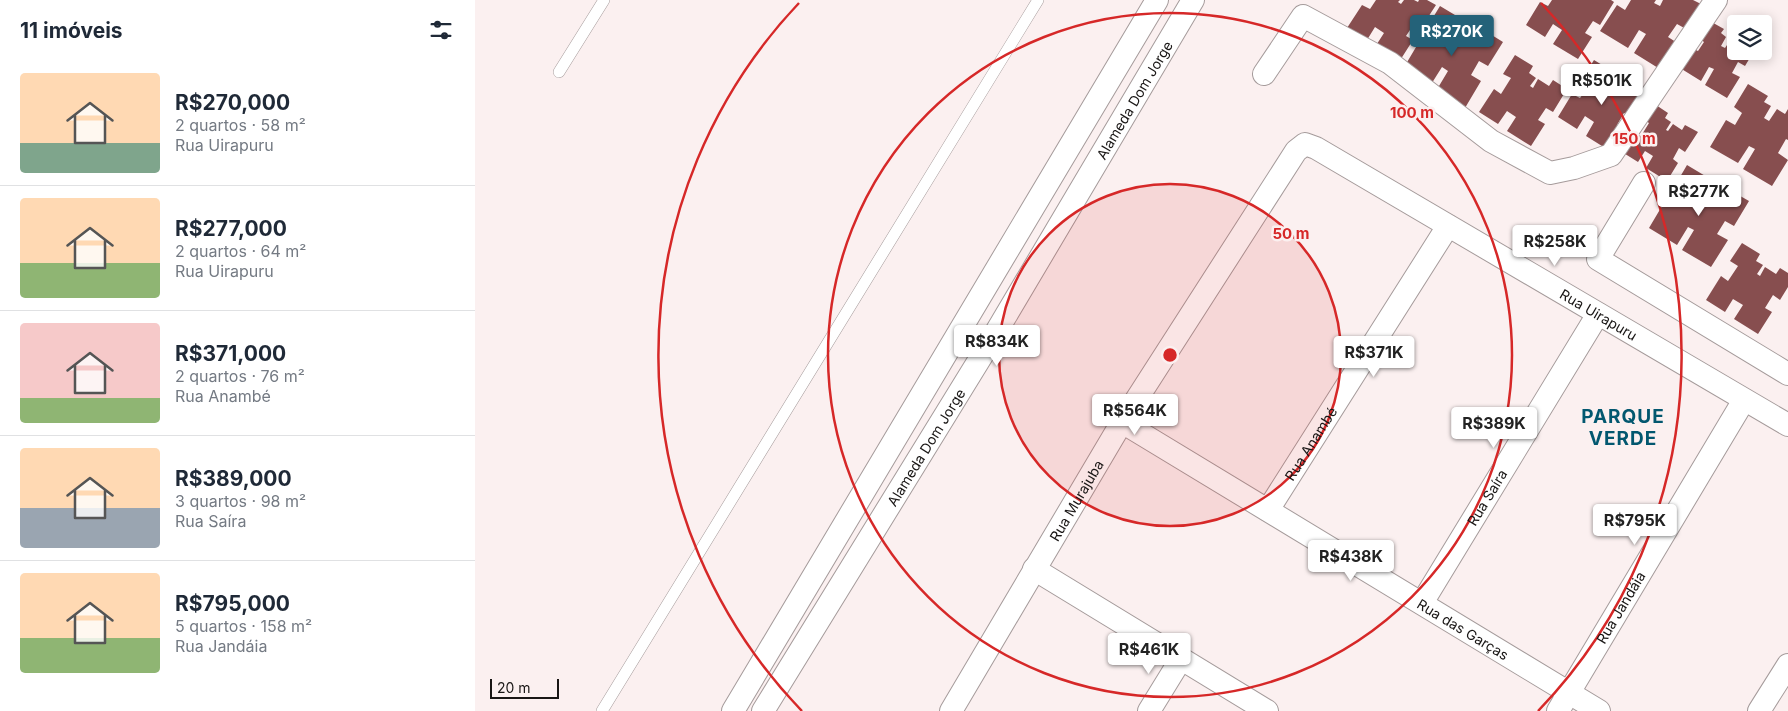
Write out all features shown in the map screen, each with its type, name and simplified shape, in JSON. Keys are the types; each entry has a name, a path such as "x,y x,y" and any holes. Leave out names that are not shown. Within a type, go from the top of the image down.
{"street":[{"name":"Alameda Dom Jorge","path":"733,711 1157,0"},
{"name":"Alameda Dom Jorge","path":"763,711 989,344 1193,0"},
{"path":"1265,74 1308,8 1389,63 1491,141 1551,174 1611,155 1716,0"},
{"name":"Rua Uirapuru","path":"1305,144 1316,148 1788,426"},
{"name":"Rua Murajuba","path":"951,711 1122,422 1296,151 1305,144"},
{"path":"1644,183 1598,259 1788,374"},
{"name":"Rua Anambé","path":"1268,510 1448,226"},
{"name":"Rua Saíra","path":"1421,603 1598,314"},
{"name":"Rua Jandáia","path":"1564,702 1744,400"},
{"name":"Rua das Garças","path":"1122,422 1421,603 1564,702 1599,711"},
{"path":"1034,569 1267,711"},
{"path":"1149,711 1181,659"},
{"path":"1759,711 1788,665"}],"lane":[{"path":"559,72 604,0"},
{"path":"602,711 1039,0"}],"building":[{"path":"1376,0 1400,0 1398,2 1401,4 1404,0 1418,2 1419,0 1427,0 1436,5 1421,28 1414,24 1406,36 1413,40 1399,62 1375,47 1384,33 1375,27 1367,40 1347,28 1362,5 1370,9"},
{"path":"1552,0 1611,0 1614,2 1600,25 1593,21 1585,33 1592,37 1578,59 1553,44 1562,30 1553,24 1545,37 1526,25 1540,2 1548,6"},
{"path":"1631,0 1656,0 1654,3 1660,6 1663,0 1693,0 1701,4 1686,29 1677,24 1668,37 1679,44 1663,71 1634,53 1646,34 1639,30 1628,48 1600,31 1617,5 1625,10"},
{"path":"1440,6 1460,18 1457,24 1464,28 1457,40 1462,43 1469,31 1478,36 1482,29 1503,42 1488,66 1479,61 1471,75 1481,81 1465,108 1436,91 1448,71 1442,67 1430,86 1403,69 1419,42 1427,47 1435,34 1426,29"},
{"path":"1708,20 1724,29 1721,33 1726,37 1721,46 1725,48 1727,45 1727,60 1749,60 1745,66 1738,62 1732,73 1740,77 1727,98 1705,85 1714,69 1709,67 1701,81 1680,68 1692,48 1698,51 1704,42 1698,37"},
{"path":"1515,55 1533,66 1529,73 1536,78 1530,86 1533,88 1538,79 1549,86 1553,80 1567,89 1553,112 1546,108 1538,120 1545,124 1531,146 1507,131 1516,117 1507,111 1498,124 1479,112 1494,89 1501,94 1511,78 1503,74"},
{"path":"1594,60 1612,71 1607,78 1615,82 1609,91 1612,93 1617,85 1628,91 1632,85 1646,94 1632,117 1624,113 1617,125 1624,129 1610,151 1586,136 1594,122 1585,116 1577,129 1558,117 1572,94 1580,98 1590,84 1582,79"},
{"path":"1748,84 1768,96 1764,102 1771,106 1764,118 1769,121 1777,109 1785,114 1788,109 1788,140 1786,139 1778,153 1788,160 1772,186 1743,169 1755,149 1749,146 1738,163 1710,147 1726,120 1735,125 1742,113 1734,107"},
{"path":"1653,103 1668,113 1665,118 1671,122 1666,130 1668,131 1673,124 1682,130 1685,125 1698,132 1685,152 1679,148 1673,159 1678,163 1667,181 1646,168 1653,156 1645,151 1638,162 1622,152 1634,132 1641,136 1649,123 1643,119"},
{"path":"1687,165 1707,177 1703,183 1710,188 1703,200 1708,203 1716,190 1724,195 1728,189 1749,201 1734,226 1725,221 1717,234 1728,240 1711,267 1682,250 1694,230 1688,227 1677,245 1649,228 1665,201 1674,206 1681,194 1673,189"},
{"path":"1742,243 1760,254 1756,261 1763,265 1757,274 1760,276 1765,267 1776,274 1780,268 1788,273 1788,287 1780,300 1773,295 1765,308 1772,312 1758,334 1734,319 1743,305 1733,299 1725,312 1706,300 1721,276 1728,281 1738,266 1730,261"}],"district":[{"name":"PARQUE VERDE","path":"1623,427"}]}
